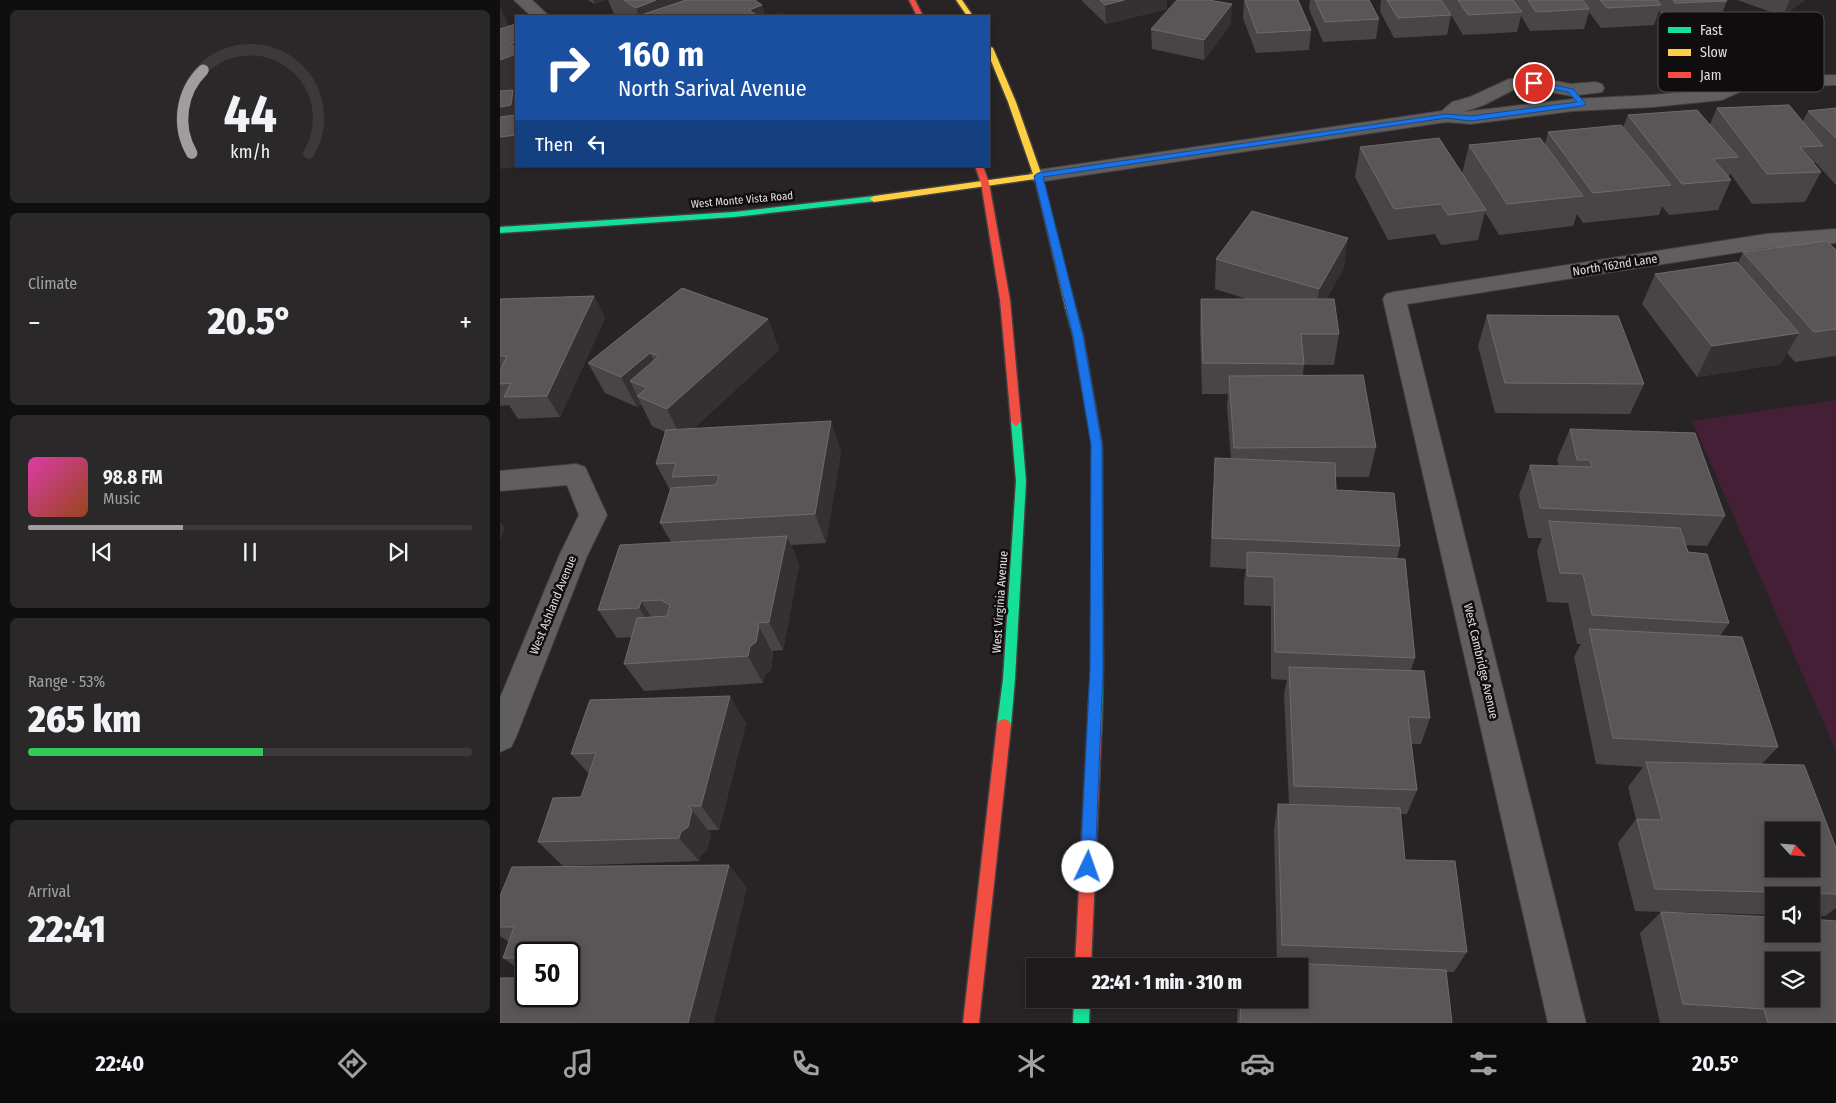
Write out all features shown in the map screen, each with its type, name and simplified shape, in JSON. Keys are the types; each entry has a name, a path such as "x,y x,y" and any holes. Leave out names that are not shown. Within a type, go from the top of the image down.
{"main road":[{"path":"912,0 920,15"},
{"path":"960,0 969,15"},
{"path":"990,50 1012,102 1038,176 1078,336 1097,445 1097,669 1083,958"},
{"name":"West Virginia Avenue","path":"971,1023 1009,679 1021,481 1005,300 985,183 979,167"},
{"name":"West Monte Vista Road","path":"500,230 695,217 828,205 1038,176"},
{"path":"1081,1023 1082,1008"}],"street":[{"path":"522,0 540,15"},
{"path":"1446,116 1459,106 1477,101 1510,85 1534,83 1577,97 1653,101 1726,92"},
{"path":"1577,97 1658,83"},
{"path":"1640,85 1653,101"},
{"path":"1038,176 1446,116 1471,118 1497,116 1533,126 1558,124 1582,117 1577,97"},
{"name":"North 162nd Lane","path":"1394,299 1766,241 1836,236"},
{"name":"West Cambridge Avenue","path":"1394,299 1567,1023"},
{"name":"West Ashland Avenue","path":"500,481 576,474 593,515 573,556 500,737"}],"shaded area":[{"path":"1836,400 1836,751 1692,421"}],"building":[{"path":"624,0 656,0 636,8"},
{"path":"686,0 755,0 762,5 749,10 755,14 752,15 641,15"},
{"path":"1100,0 1124,0 1105,5"},
{"path":"1177,0 1208,0 1232,4 1204,40 1151,29"},
{"path":"1245,0 1298,0 1311,30 1257,33"},
{"path":"1315,0 1369,0 1379,19 1325,22"},
{"path":"1387,0 1441,0 1451,15 1398,18"},
{"path":"1458,0 1513,0 1522,12 1468,15"},
{"path":"1528,0 1583,0 1589,9 1536,12"},
{"path":"1600,0 1657,0 1661,5 1607,8"},
{"path":"1673,0 1726,0 1727,1 1675,3"},
{"path":"515,24 515,42 511,44 515,47 515,54 500,60 500,29"},
{"path":"513,90 511,105 500,107 500,91"},
{"path":"1789,105 1823,146 1800,147 1821,172 1767,174 1717,108"},
{"path":"1836,108 1836,138 1808,111"},
{"path":"1697,110 1738,157 1713,159 1731,180 1682,184 1628,115"},
{"path":"515,115 515,135 500,137 500,117"},
{"path":"1621,125 1671,185 1593,193 1548,132"},
{"path":"1439,138 1486,210 1448,215 1441,204 1394,209 1360,147"},
{"path":"1540,138 1583,196 1507,204 1469,145"},
{"path":"1252,211 1348,238 1319,289 1216,259"},
{"path":"1827,241 1836,250 1836,329 1814,332 1743,252"},
{"path":"1737,262 1799,333 1712,346 1655,274"},
{"path":"682,288 768,319 667,409 637,396 647,388 630,381 659,356 650,353 621,377 588,363"},
{"path":"594,296 547,396 504,397 511,383 500,384 500,371 507,356 500,356 500,299"},
{"path":"1201,299 1334,299 1339,334 1301,334 1304,364 1203,363"},
{"path":"1487,315 1618,316 1644,384 1505,383"},
{"path":"1363,375 1376,447 1234,448 1229,376"},
{"path":"831,421 815,514 660,523 671,488 716,485 719,475 672,477 676,463 656,464 666,430"},
{"path":"1570,429 1695,433 1725,516 1540,508 1530,465 1592,467 1590,460 1577,460"},
{"path":"1215,458 1335,463 1336,490 1394,493 1400,546 1212,538"},
{"path":"1549,521 1680,528 1688,552 1707,554 1729,623 1592,615 1583,574 1560,573"},
{"path":"787,536 769,622 756,623 759,626 756,642 750,647 748,656 624,664 637,618 667,616 670,605 661,600 641,601 639,608 598,610 620,545"},
{"path":"1247,552 1405,559 1415,658 1275,652 1274,577 1247,576"},
{"path":"1589,629 1742,637 1778,747 1613,738"},
{"path":"1289,667 1424,671 1430,718 1408,717 1417,790 1294,786"},
{"path":"730,696 701,806 688,806 692,810 688,827 681,832 679,838 538,842 553,798 581,797 596,753 571,754 590,700"},
{"path":"1646,762 1804,765 1836,848 1836,894 1820,894 1820,887 1765,887 1765,892 1655,889 1637,819 1662,820"},
{"path":"1278,804 1400,808 1405,860 1455,861 1467,952 1282,945"},
{"path":"729,865 688,1023 500,1023 500,978 515,978 515,1007 580,1007 580,942 515,942 515,958 503,958 514,927 500,927 500,896 512,867"},
{"path":"1661,912 1765,917 1765,942 1820,942 1820,920 1836,921 1836,1023 1768,1023 1764,1009 1683,1004"},
{"path":"1308,964 1446,970 1452,1023 1240,1023 1241,1008 1308,1008"}],"traffic: fast":[{"path":"500,230 734,214 874,199"},
{"path":"1071,310 1078,336 1097,445 1097,669 1095,718"},
{"path":"1004,725 1009,679 1021,481 1016,422"},
{"path":"1081,1023 1082,1008"}],"traffic: slow":[{"path":"959,0 969,15"},
{"path":"990,50 1012,102 1038,176 1071,310"},
{"path":"874,199 1038,176"}],"traffic: jam":[{"path":"912,0 920,15"},
{"path":"979,167 985,183 1005,300 1016,422"},
{"path":"1083,958 1095,718"},
{"path":"971,1023 1004,725"}],"route":[{"path":"1088,867 1097,669 1097,445 1078,336 1038,176 1446,116 1471,118 1497,116 1582,104 1571,90 1534,83"}]}
